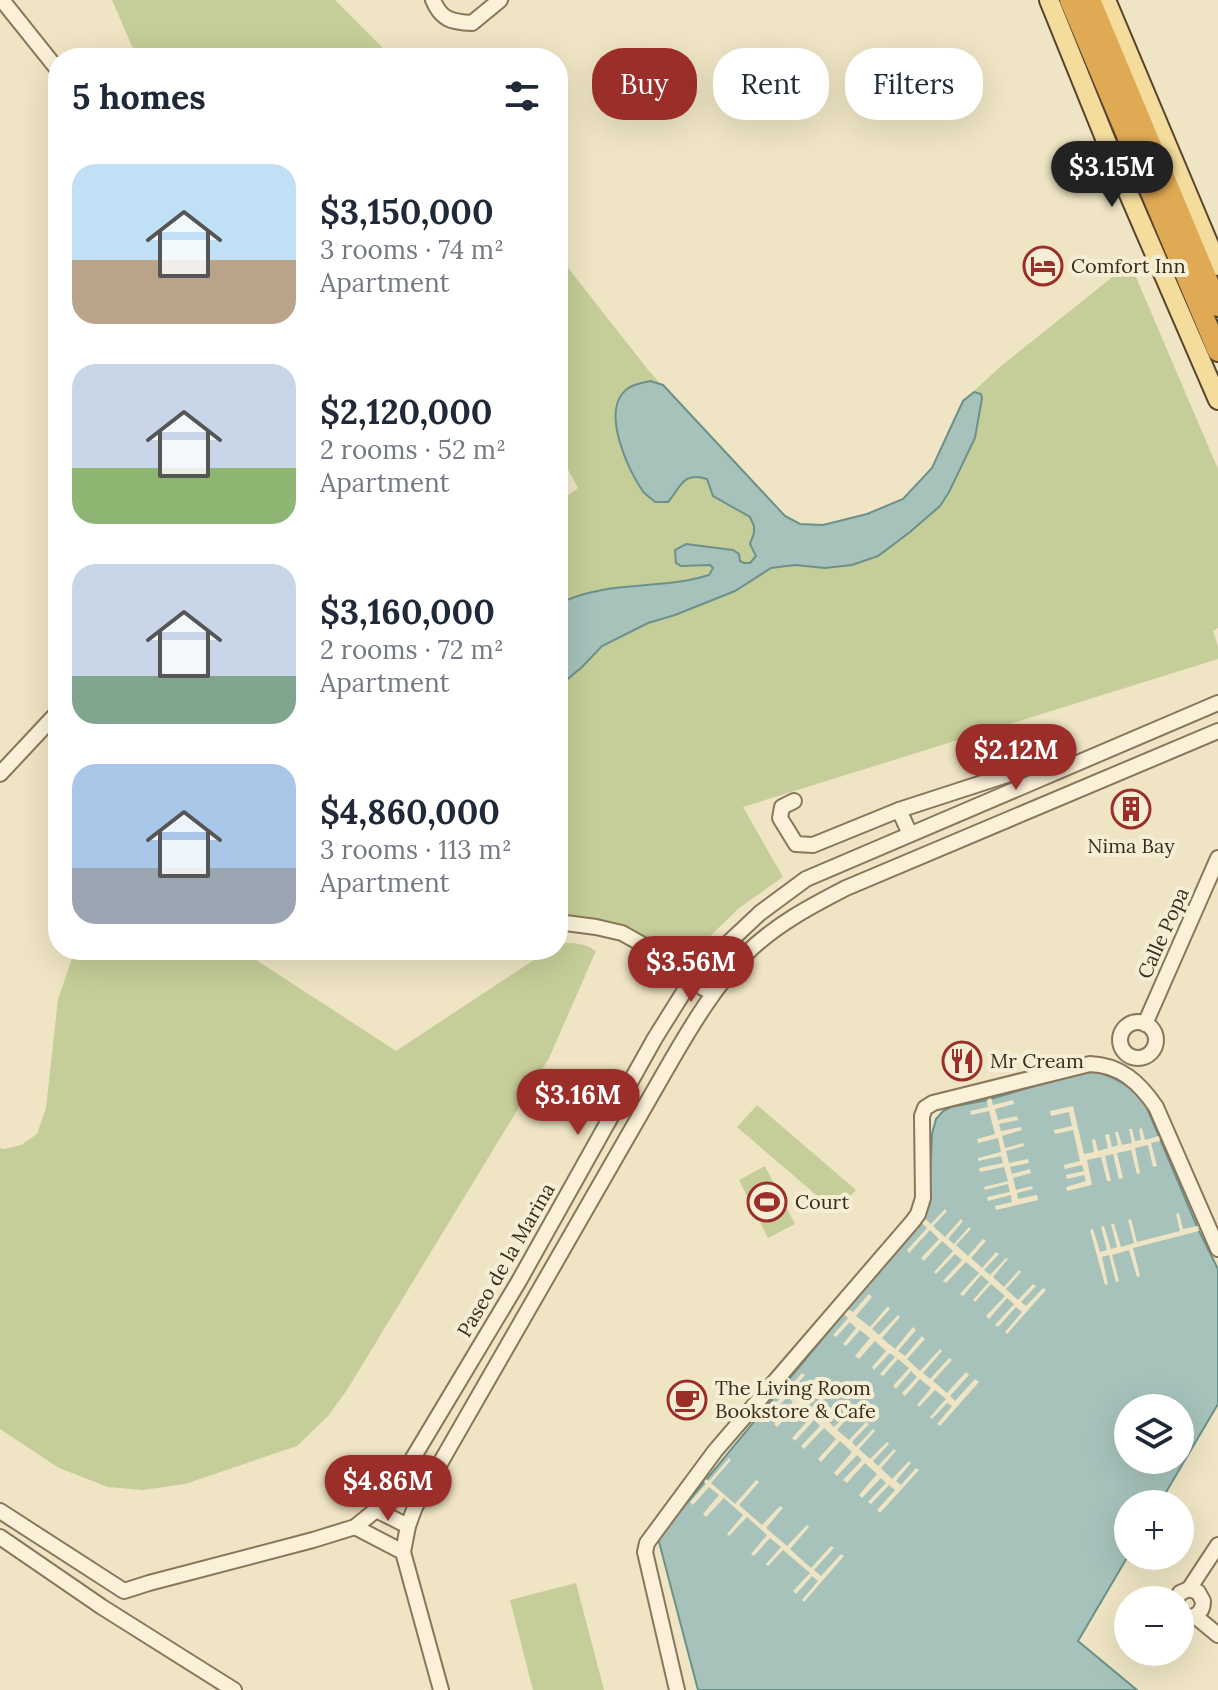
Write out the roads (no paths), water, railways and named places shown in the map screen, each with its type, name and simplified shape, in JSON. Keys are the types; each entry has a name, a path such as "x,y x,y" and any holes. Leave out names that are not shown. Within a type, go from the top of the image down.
{"highway":[{"path":"1070,0 1218,351"},
{"path":"1090,0 1218,306"}],"main road":[{"path":"1049,0 1111,153 1218,400"},
{"path":"1106,0 1218,266"}],"street":[{"path":"2,0 48,58"},
{"path":"433,0 437,11 453,22 472,23 500,0"},
{"name":"Paseo de la Marina","path":"124,1591 355,1527 392,1493 519,1281 655,1038 695,974 760,913 806,879 1218,703"},
{"path":"0,774 48,723"},
{"path":"441,1690 403,1552 415,1507 671,1061 716,989 748,952 779,927 836,893 1218,731"},
{"path":"794,801 782,807 780,818 796,844 813,845 899,810 1013,773 1036,762 1040,754 1038,744 1032,734 1026,733"},
{"path":"899,810 930,853"},
{"path":"895,840 907,863"},
{"name":"Calle Popa","path":"1145,1024 1218,858"},
{"path":"568,923 622,933 695,974 708,971 716,975 716,989"},
{"path":"677,1690 645,1552 647,1543 715,1451 918,1214 923,1198 922,1116 925,1108 933,1103 1090,1064 1115,1067 1146,1091 1156,1107 1218,1249"},
{"path":"549,1227 570,1238"},
{"path":"376,1510 408,1526"},
{"path":"0,1511 124,1591 102,1607"},
{"path":"355,1527 403,1552"},
{"path":"0,1537 102,1607 234,1690"},
{"path":"1191,1586 1218,1545"},
{"path":"1194,1591 1203,1601 1201,1610 1194,1612"},
{"path":"1194,1620 1218,1635"}],"water":[{"path":"650,381 663,385 785,516 800,524 823,525 867,514 903,499 932,468 963,401 974,392 981,394 982,398 975,438 940,506 878,556 852,565 771,568 735,591 648,623 602,646 568,679 568,600 596,591 671,583 709,575 713,568 710,565 681,566 676,563 675,550 686,544 733,550 744,563 750,563 756,556 750,544 754,526 750,517 713,496 707,479 688,479 668,502 655,502 643,492 620,443 616,416 622,394"},
{"path":"1097,1072 1128,1087 1144,1101 1218,1269 1218,1404 1194,1445 1194,1394 1114,1394 1114,1474 1177,1474 1167,1490 1114,1490 1114,1570 1120,1570 1078,1641 1137,1690 698,1690 658,1538 923,1217 928,1202 932,1134 936,1119 951,1107 987,1100 1080,1073"}],"place":[{"name":"Comfort Inn","path":"1043,266"},
{"name":"Nima Bay","path":"1131,809"},
{"name":"Mr Cream","path":"962,1061"},
{"name":"Court","path":"767,1202"},
{"name":"The Living Room Bookstore & Cafe","path":"687,1400"}]}
